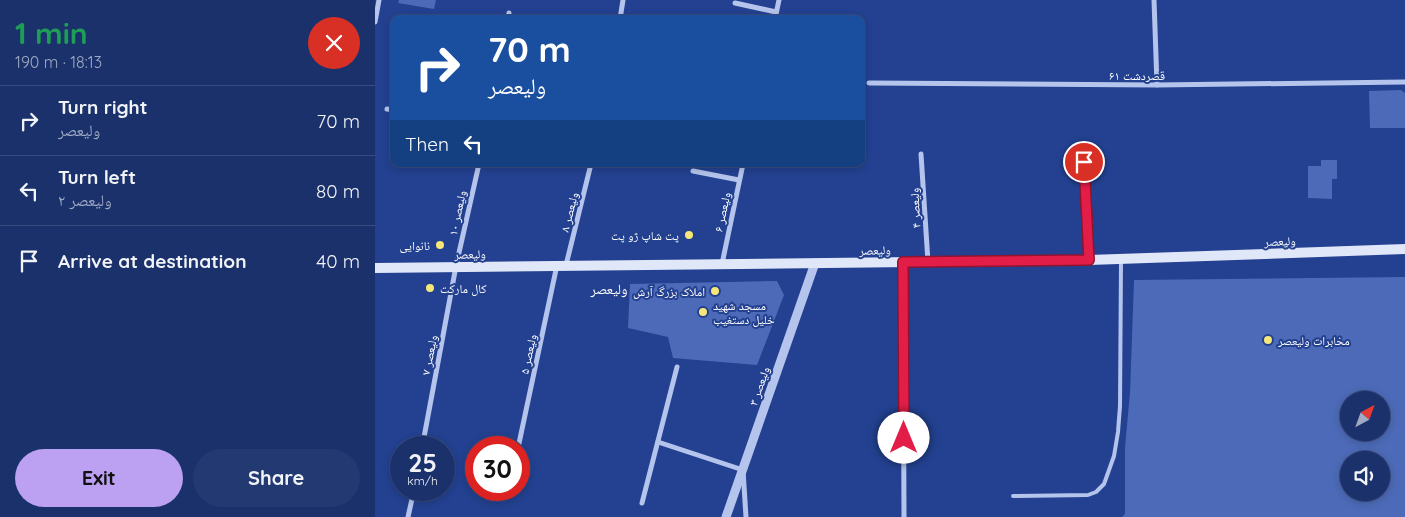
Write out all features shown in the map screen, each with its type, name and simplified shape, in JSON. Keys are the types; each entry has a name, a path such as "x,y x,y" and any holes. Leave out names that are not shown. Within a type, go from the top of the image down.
{"main road":[{"name":"ولیعصر","path":"375,268 1089,260 1405,249"}],"street":[{"path":"375,22 379,0"},
{"path":"621,15 623,0"},
{"path":"776,15 779,0"},
{"path":"1154,0 1157,85"},
{"path":"735,3 777,12"},
{"name":"۶۱ قصردشت","path":"869,83 1157,85 1405,82"},
{"name":"۴ ولیعصر","path":"921,154 928,262"},
{"path":"1084,162 1089,260"},
{"name":"۱۰ ولیعصر","path":"456,266 478,167"},
{"name":"۸ ولیعصر","path":"561,265 590,167"},
{"name":"۶ ولیعصر","path":"721,264 742,167"},
{"path":"693,171 739,180"},
{"path":"903,262 904,517"},
{"name":"۳ ولیعصر","path":"726,517 815,263"},
{"name":"۵ ولیعصر","path":"521,436 561,265"},
{"name":"۷ ولیعصر","path":"424,436 456,266"},
{"path":"642,503 677,367"},
{"path":"658,442 743,470 745,517"},
{"path":"408,517 411,501"}],"lane":[{"path":"1013,496 1088,495 1100,489 1109,474 1114,456 1120,406 1121,259"}],"building":[{"path":"399,0 436,0 434,9 398,3"},
{"path":"1401,90 1405,93 1405,128 1370,128 1369,91"},
{"path":"1321,160 1337,160 1337,179 1332,179 1332,199 1308,198 1308,166 1321,166"},
{"name":"مخابرات ولیعصر","path":"1405,277 1405,517 1122,517 1125,514 1125,448 1130,392 1134,280"},
{"name":"مسجد شهید خلیل دستغیب","path":"777,281 784,295 757,365 673,358 668,337 628,328 630,284"}],"place":[{"name":"پت شاپ ژو پت","path":"689,235"},
{"name":"نانوایی","path":"440,245"},
{"name":"کال مارکت","path":"430,288"},
{"name":"املاک بزرگ آرش","path":"715,291"},
{"name":"مسجد شهید خلیل دستغیب","path":"703,312"},
{"name":"مخابرات ولیعصر","path":"1268,340"}],"district":[{"name":"ولیعصر","path":"609,289"}],"route":[{"path":"904,438 903,262 1089,260 1084,162"}]}
